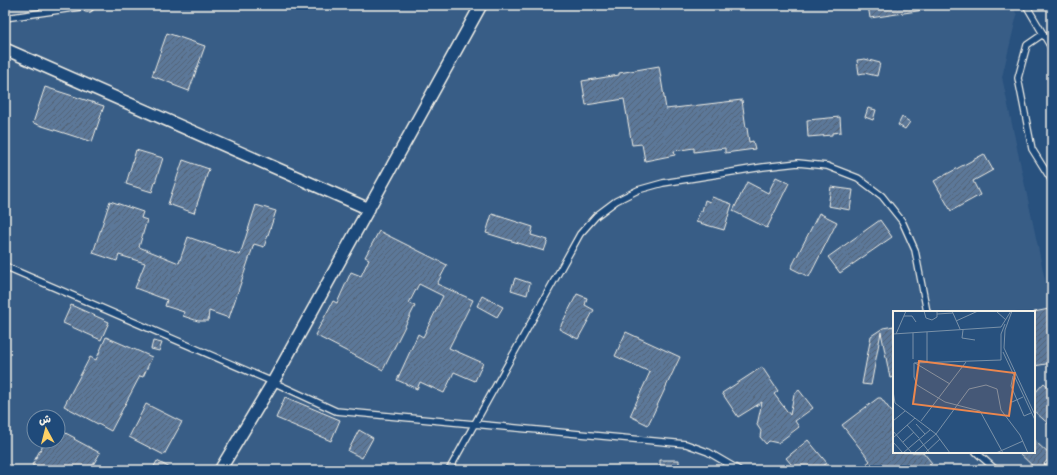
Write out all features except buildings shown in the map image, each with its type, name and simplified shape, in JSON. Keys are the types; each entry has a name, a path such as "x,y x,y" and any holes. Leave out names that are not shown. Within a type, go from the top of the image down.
{"street":[{"path":"220,470 273,382 481,5"},
{"path":"5,49 369,209"}],"lane":[{"path":"5,18 90,5"},
{"path":"1026,5 1052,49"},
{"path":"1042,34 1027,44 1018,78 1032,149 1052,181"},
{"path":"449,470 580,234 596,216 616,201 638,190 663,183 798,163 827,166 858,178 882,196 902,221 915,250 927,311"},
{"path":"5,265 336,411 686,444 708,452 739,470"},
{"path":"977,453 996,470"}],"shaded area":[{"path":"5,5 1012,5 1017,15 1002,77 1052,313 1052,470 5,470"}]}
